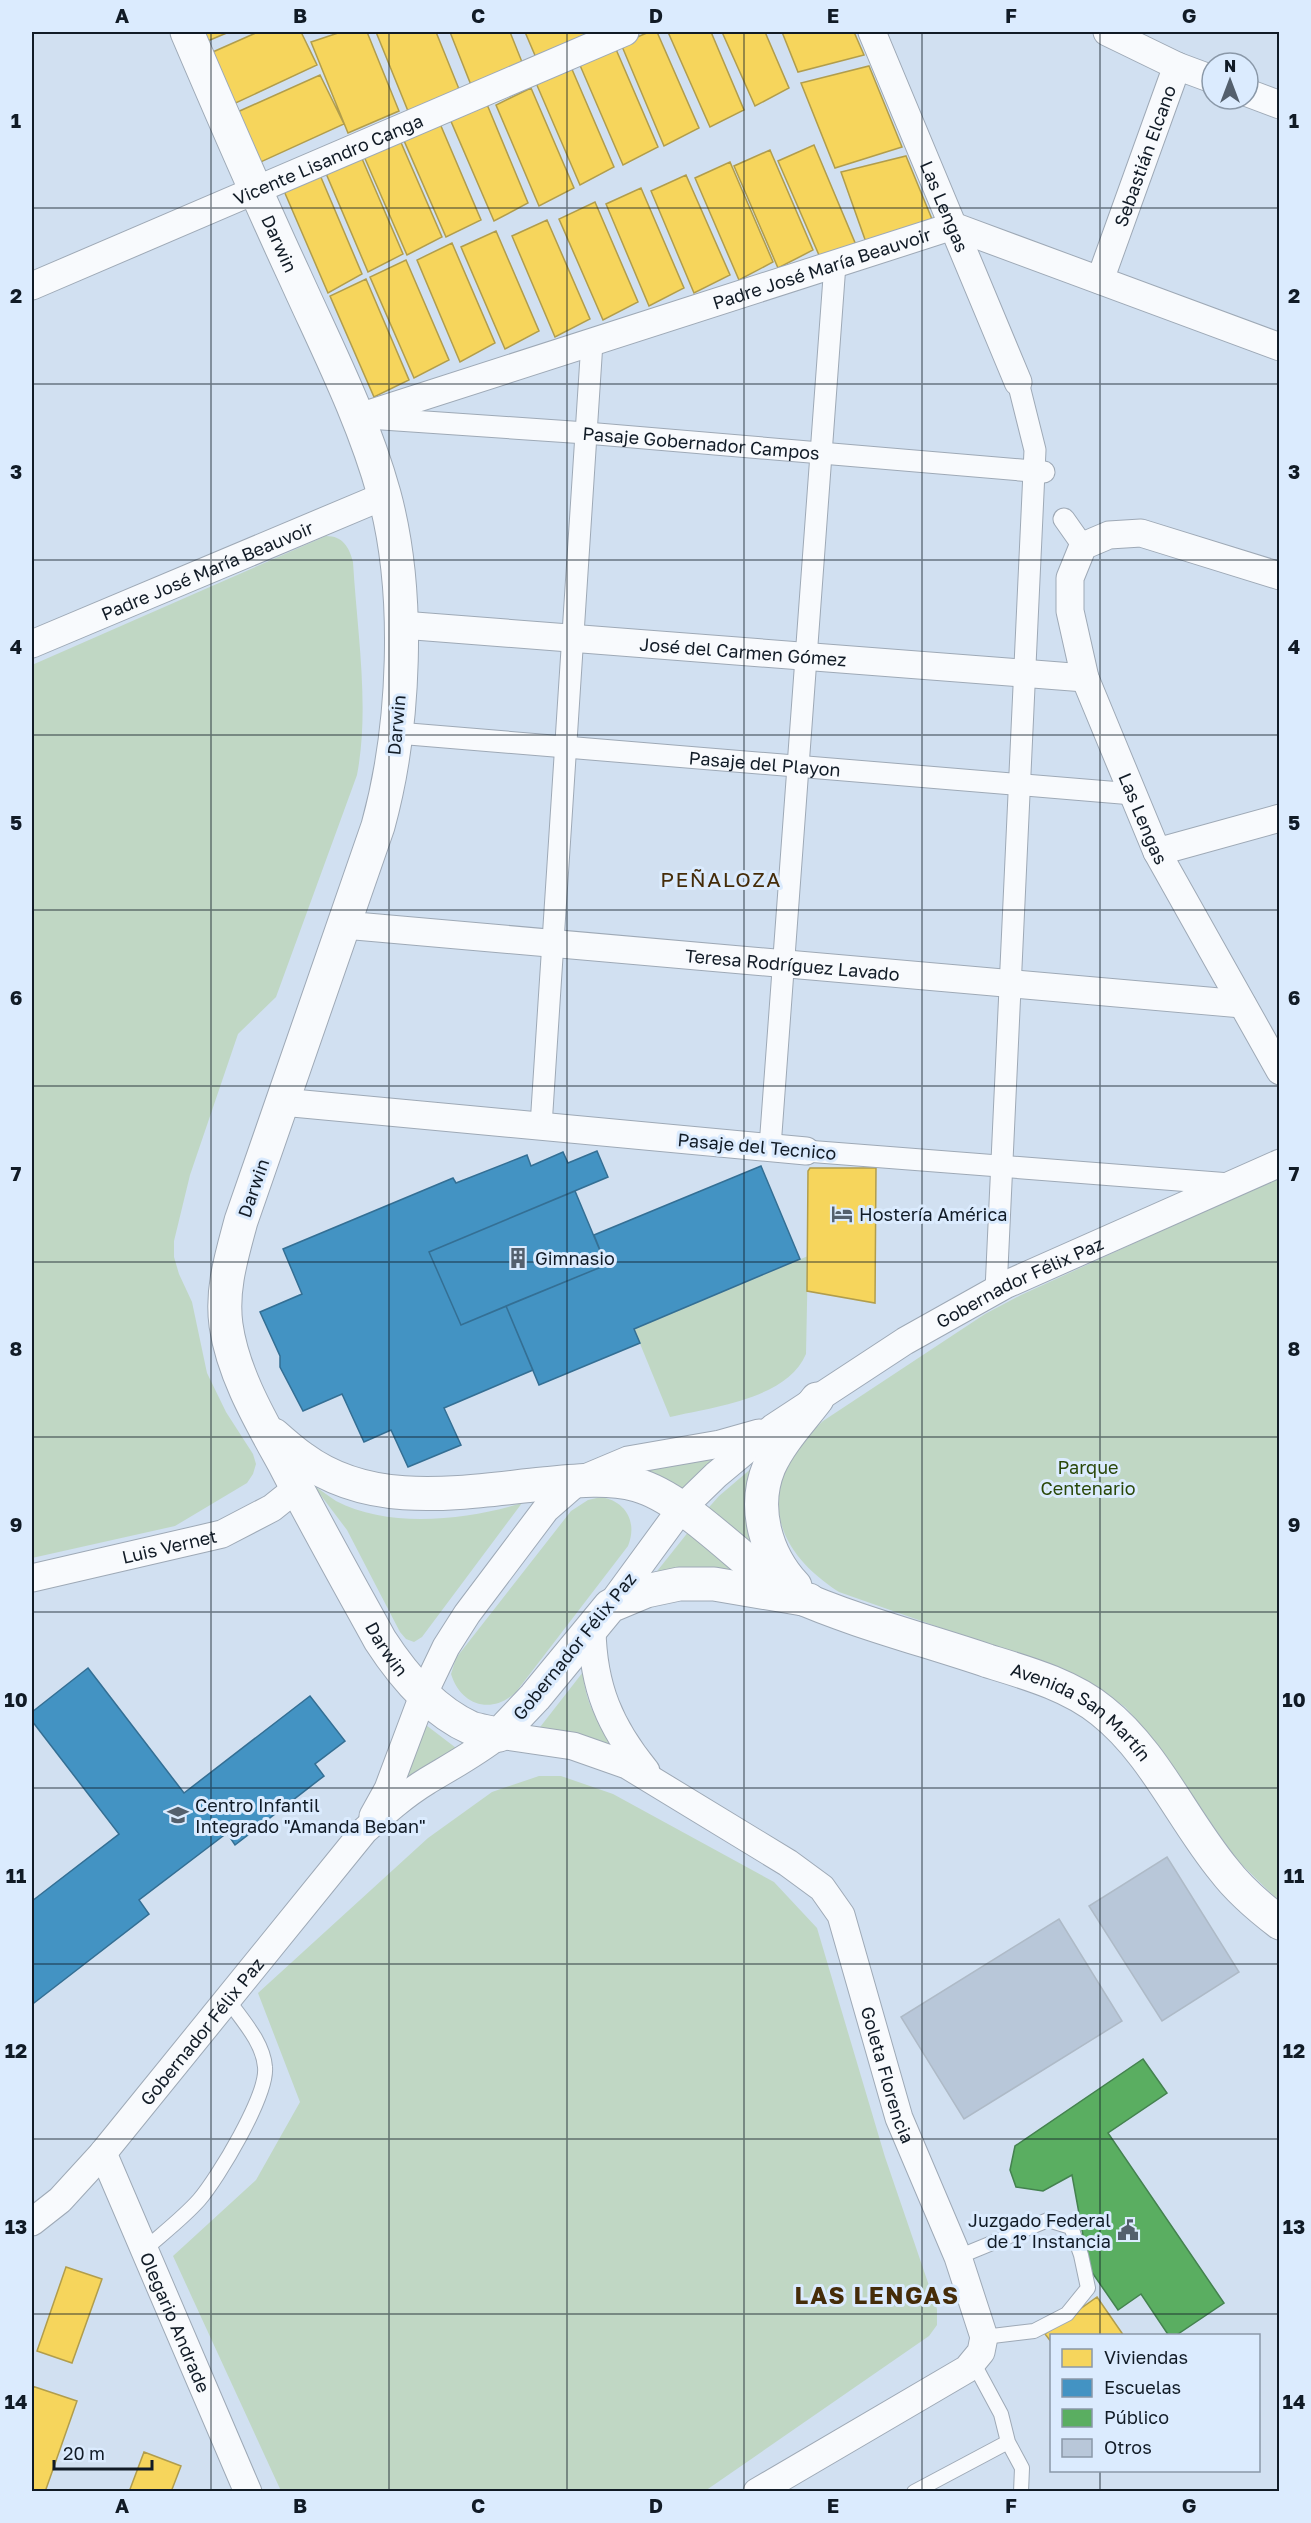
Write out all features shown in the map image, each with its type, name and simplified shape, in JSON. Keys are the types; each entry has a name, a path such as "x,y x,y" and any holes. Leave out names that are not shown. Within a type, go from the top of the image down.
{"main road":[{"name":"Darwin","path":"188,32 254,189 359,417 384,496 394,548 402,625 397,733 389,786 378,826 241,1221 229,1268 225,1298 226,1324 234,1359 264,1426 380,1640 397,1667 445,1712 472,1728 499,1735"},
{"path":"809,1600 787,1577 771,1552 763,1526 762,1497 769,1467 786,1439 817,1399"},
{"name":"Darwin","path":"264,1426 303,1459 336,1477 376,1490 415,1495 474,1493 578,1481"},
{"path":"578,1481 612,1481 638,1485 658,1494 681,1509"},
{"name":"Avenida San Martín","path":"681,1509 788,1592 1037,1677 1068,1690 1100,1709 1124,1730 1224,1870 1251,1900 1280,1923"},
{"name":"Avenida San Martín","path":"601,1618 646,1591 678,1584 714,1584 809,1600"},
{"name":"Gobernador Félix Paz","path":"499,1735 535,1697 601,1618"}],"street":[{"name":"Vicente Lisandro Canga","path":"32,286 625,32"},
{"name":"Las Lengas","path":"872,32 1018,382"},
{"path":"1107,32 1177,66"},
{"name":"Sebastián Elcano","path":"1100,280 1177,66 1200,75"},
{"path":"1260,98 1280,105"},
{"name":"Padre José María Beauvoir","path":"359,417 953,226 1280,347"},
{"path":"770,1148 834,264"},
{"path":"541,1126 592,342"},
{"path":"996,1290 1025,674 1039,472 1018,382"},
{"name":"Pasaje Gobernador Campos","path":"359,417 586,433 1039,472"},
{"name":"Padre José María Beauvoir","path":"32,644 384,496"},
{"path":"1064,519 1083,546 1109,535 1141,532 1280,576"},
{"name":"Las Lengas","path":"1083,546 1070,578 1070,611 1085,678 1157,852 1280,1071"},
{"name":"José del Carmen Gómez","path":"402,625 1085,678"},
{"name":"Pasaje del Playon","path":"397,733 1133,794"},
{"path":"1157,852 1280,818"},
{"name":"Teresa Rodríguez Lavado","path":"344,925 1242,1004"},
{"name":"Pasaje del Tecnico","path":"282,1102 770,1148 1232,1184"},
{"name":"Gobernador Félix Paz","path":"601,1618 681,1509 716,1475 774,1427 905,1341 996,1290 1280,1163"},
{"name":"Gobernador Félix Paz","path":"364,1831 396,1769 424,1693 446,1647 467,1614 546,1509 578,1481 628,1460 720,1444 774,1427"},
{"name":"Luis Vernet","path":"32,1578 222,1534 272,1508 297,1488"},
{"path":"601,1618 592,1654 603,1701 628,1749 651,1777"},
{"name":"Gobernador Félix Paz","path":"32,2222 60,2200 103,2153 364,1831 397,1802 427,1781 476,1753 499,1735"},
{"name":"Goleta Florencia","path":"499,1735 573,1746 627,1765 651,1777 788,1863 822,1888 841,1915 899,2118 958,2256 984,2337"},
{"name":"Olegario Andrade","path":"103,2153 248,2492"},
{"path":"757,2492 967,2369 981,2352 984,2337"}],"lane":[{"path":"144,2250 198,2201 218,2174 262,2092 266,2068 262,2049 228,2000"},
{"path":"958,2256 1048,2220 1071,2227 1081,2255 1088,2288 1067,2314 1034,2331 984,2337"},
{"path":"973,2362 1001,2414 1008,2442 1022,2468 1021,2492"},
{"path":"914,2492 1008,2442"}],"green space":[{"path":"326,536 341,540 353,562 363,696 361,749 357,775 276,997 238,1034 190,1175 174,1241 174,1257 192,1302 207,1373 226,1412 253,1454 256,1464 247,1483 175,1526 32,1558 32,665"},
{"name":"Parque Centenario","path":"1279,1177 1279,1901 1237,1860 1145,1729 1125,1707 1075,1675 839,1592 815,1574 796,1554 784,1533 779,1511 780,1489 787,1466 802,1444 823,1421 985,1314 1021,1295"},
{"path":"808,1256 806,1354 796,1369 783,1381 747,1399 670,1417 634,1329"},
{"path":"723,1450 680,1495 657,1475 647,1470"},
{"path":"760,1461 766,1560 703,1514 719,1496"},
{"path":"313,1485 336,1501 380,1516 428,1519 453,1517 477,1514 522,1503 422,1637 414,1642 406,1639 400,1632 347,1530"},
{"path":"601,1497 617,1503 627,1514 631,1528 628,1546 516,1692 507,1699 488,1705 470,1700 462,1694 451,1674 456,1658 571,1511 588,1500"},
{"path":"689,1531 757,1583 654,1575"},
{"path":"583,1672 587,1697 596,1717 625,1754 537,1731"},
{"path":"422,1722 460,1751 396,1791"},
{"path":"539,1776 561,1776 613,1794 774,1882 817,1928 885,2157 937,2309 937,2325 929,2336 705,2491 281,2491 173,2256 256,2180 300,2102 258,1993 428,1838 492,1792"}],"building: Viviendas":[{"path":"198,32 229,32 203,43"},
{"path":"258,32 301,32 317,65 227,107 206,55"},
{"path":"341,32 367,32 399,111 348,133 311,42"},
{"path":"376,32 436,32 459,89 408,111"},
{"path":"450,32 510,32 522,62 471,85"},
{"path":"525,32 585,32 587,37 537,60"},
{"path":"649,32 657,32 699,128 664,146 621,44"},
{"path":"668,32 711,32 744,110 710,127"},
{"path":"722,32 765,32 789,88 755,106"},
{"path":"782,32 854,32 864,55 798,72"},
{"path":"615,47 658,147 623,165 579,63"},
{"path":"869,66 902,147 835,168 801,83"},
{"path":"571,67 614,167 580,185 536,83"},
{"path":"320,75 344,124 254,165 233,114"},
{"path":"531,88 574,188 539,206 496,105"},
{"path":"486,102 528,203 494,221 450,119"},
{"path":"438,119 481,220 446,237 402,136"},
{"path":"399,138 442,237 407,255 363,154"},
{"path":"814,145 856,245 822,262 778,161"},
{"path":"770,150 813,250 778,268 734,166"},
{"path":"360,154 403,254 368,272 325,171"},
{"path":"906,156 934,224 867,245 841,172"},
{"path":"730,162 773,262 739,280 695,178"},
{"path":"320,175 362,274 328,293 284,191"},
{"path":"686,175 730,275 694,293 651,191"},
{"path":"641,188 684,288 649,306 606,204"},
{"path":"595,202 638,302 603,320 559,219"},
{"path":"547,220 590,319 555,337 512,236"},
{"path":"496,231 539,331 505,349 461,247"},
{"path":"452,243 495,343 460,362 417,260"},
{"path":"406,260 449,360 414,378 370,277"},
{"path":"366,279 409,380 374,397 330,296"},
{"name":"Hostería América","path":"810,1168 876,1168 875,1303 807,1291 808,1171"},
{"path":"66,2267 102,2279 72,2363 37,2351"},
{"path":"1097,2297 1123,2334 1050,2334 1050,2340 1045,2334"},
{"path":"32,2386 77,2401 45,2492 32,2492"},
{"path":"144,2452 181,2466 171,2492 129,2492"}],"building: Escuelas":[{"path":"597,1151 608,1177 429,1252 461,1325 506,1306 533,1370 444,1408 461,1445 408,1467 391,1430 364,1442 342,1394 303,1411 280,1367 280,1356 260,1312 302,1294 283,1249 453,1178 456,1183 527,1155 531,1166 563,1152 568,1163"},
{"path":"761,1166 800,1259 634,1329 640,1343 539,1385 506,1306 606,1265 594,1235"},
{"name":"Gimnasio","path":"575,1191 606,1265 461,1325 429,1252"},
{"path":"88,1668 184,1793 310,1696 345,1741 315,1764 324,1776 235,1845 227,1833 139,1900 149,1914 34,2003 32,2000 32,1901 119,1834 32,1721 32,1712"}],"building: Público":[{"name":"Juzgado Federal de 1° Instancia","path":"1143,2059 1167,2093 1108,2133 1224,2303 1178,2334 1168,2334 1141,2294 1118,2310 1089,2268 1072,2175 1043,2191 1016,2187 1010,2170 1015,2146"}],"building: Otros":[{"path":"1167,1857 1239,1972 1162,2021 1089,1906"},
{"path":"1059,1919 1122,2021 964,2119 901,2017"}],"place":[{"name":"Hostería América","path":"842,1214"},
{"name":"Gimnasio","path":"518,1258"},
{"name":"Centro Infantil Integrado \"Amanda Beban\"","path":"178,1815"},
{"name":"Juzgado Federal de 1° Instancia","path":"1128,2230"}],"district":[{"name":"PEÑALOZA","path":"721,879"},
{"name":"LAS LENGAS","path":"877,2294"}]}
